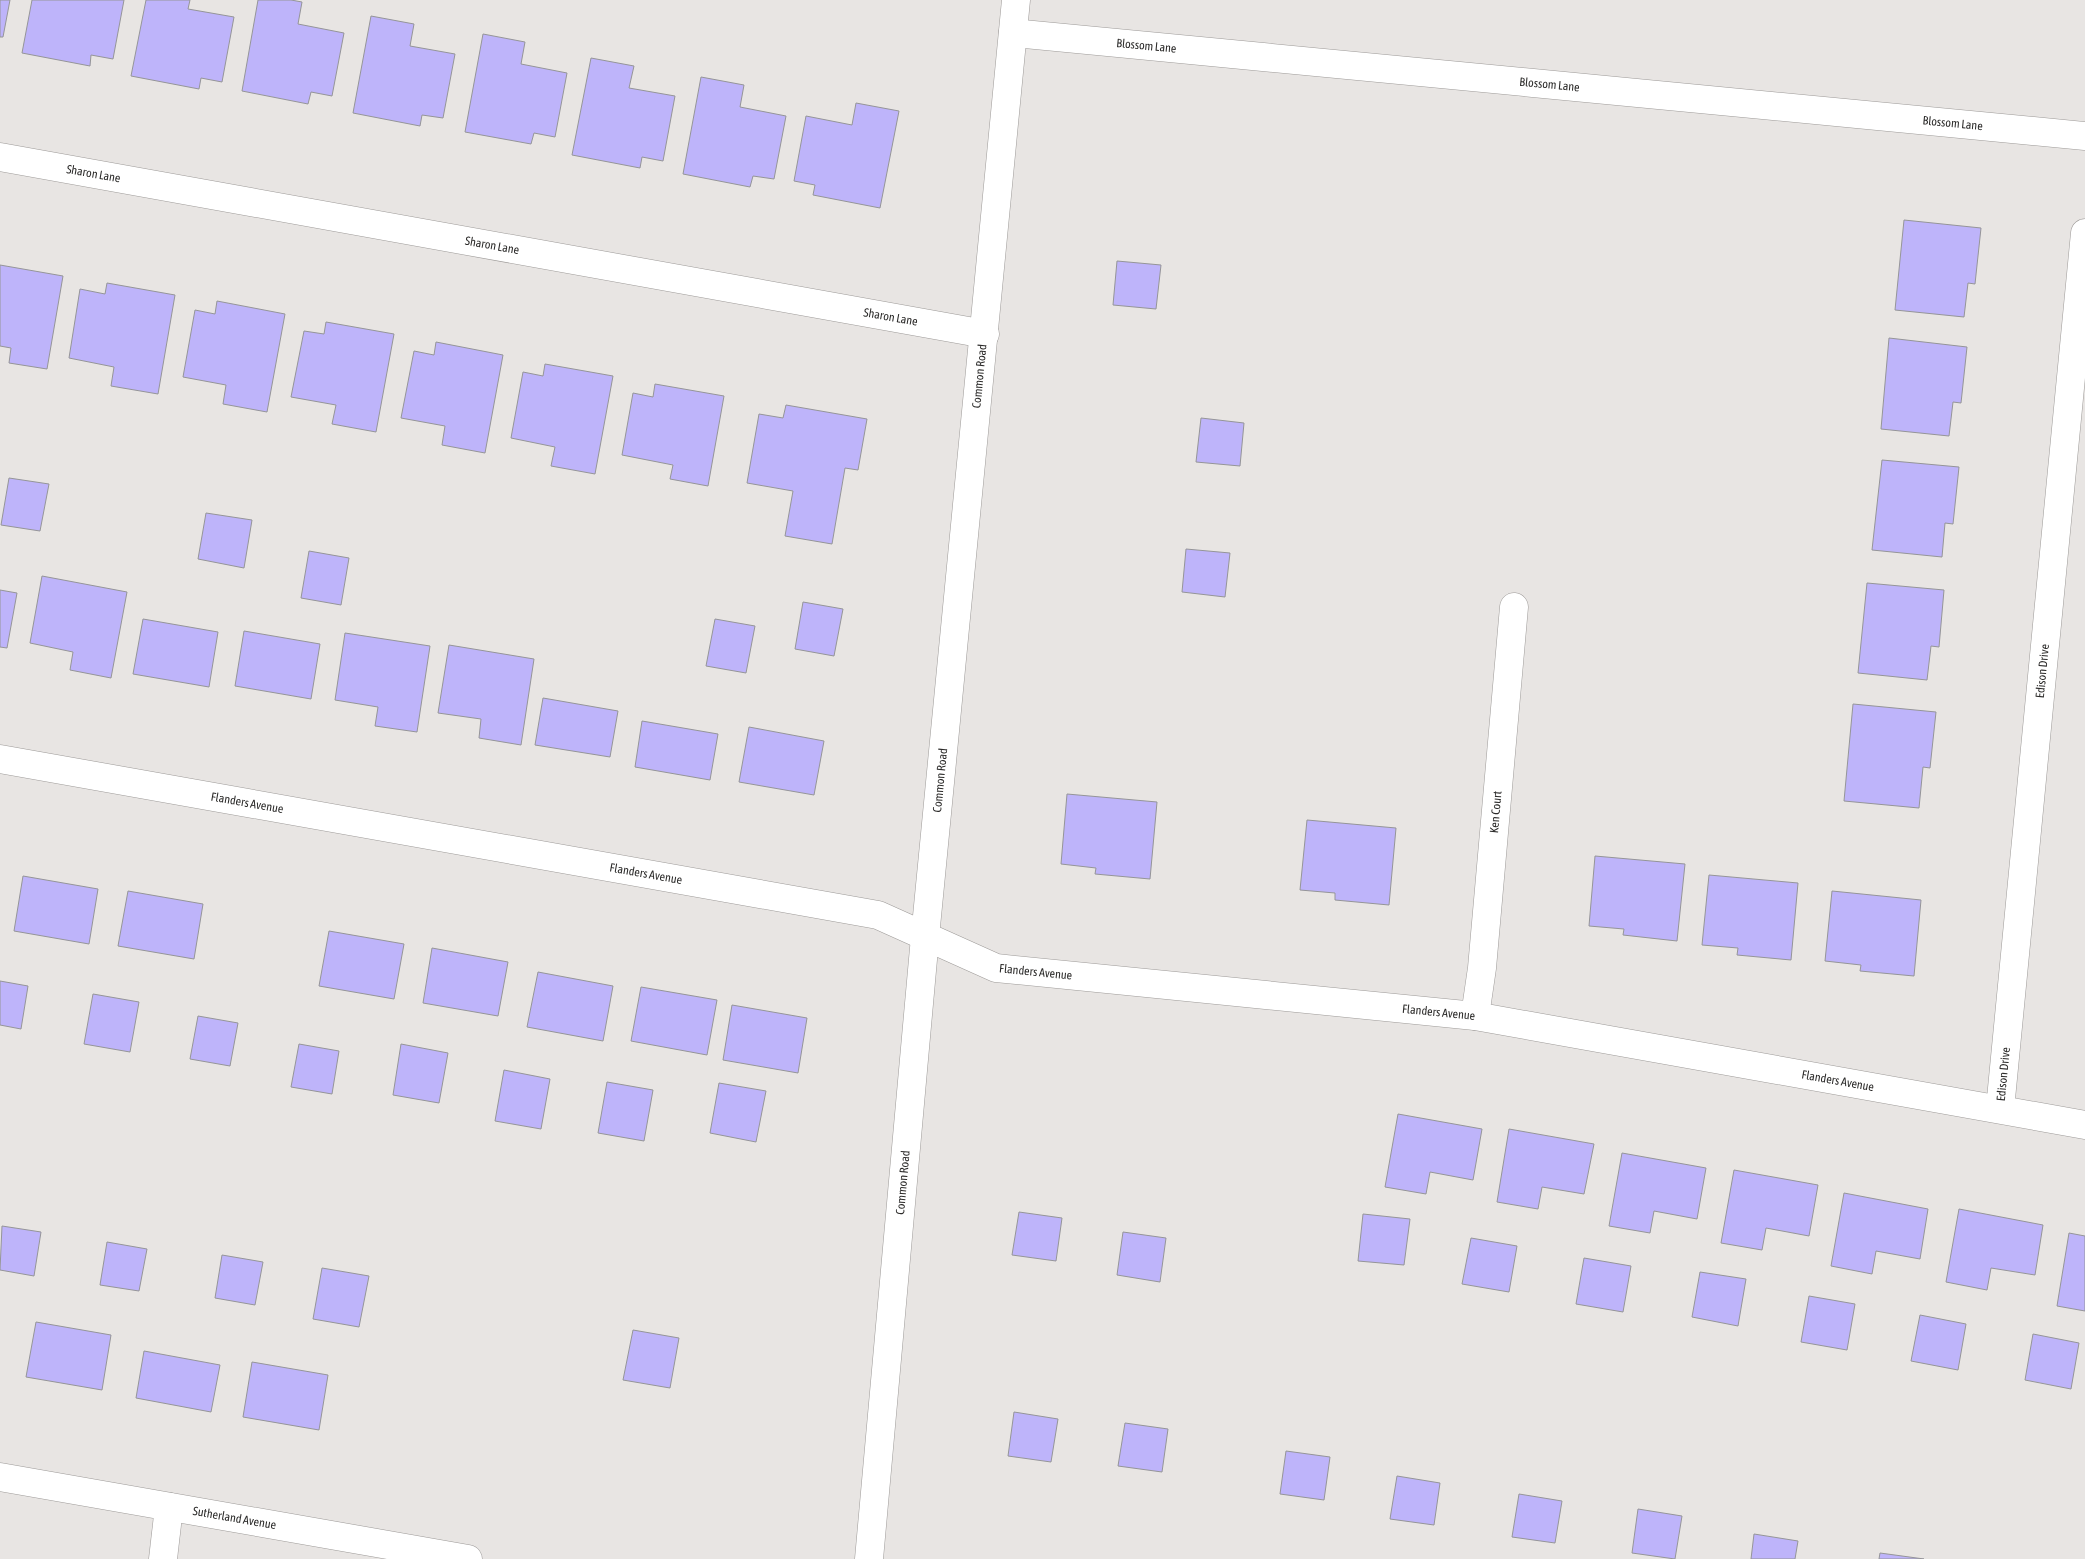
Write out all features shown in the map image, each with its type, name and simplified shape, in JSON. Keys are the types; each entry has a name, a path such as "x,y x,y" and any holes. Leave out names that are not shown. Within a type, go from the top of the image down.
{"street":[{"name":"Common Road","path":"869,1559 925,937 1016,0"},
{"name":"Blossom Lane","path":"1013,33 2085,136"},
{"name":"Sharon Lane","path":"0,157 985,334"},
{"name":"Edison Drive","path":"2000,1110 2085,233"},
{"name":"Ken Court","path":"1475,1016 1482,968 1514,607"},
{"name":"Flanders Avenue","path":"0,759 878,915 996,968 1475,1016 2085,1125"},
{"name":"Sutherland Avenue","path":"0,1477 468,1559"},
{"path":"163,1559 169,1506"}],"building":[{"path":"0,0 10,0 3,37 0,37"},
{"path":"32,0 124,0 113,59 91,55 90,66 22,53"},
{"path":"146,0 190,0 188,9 234,17 222,82 201,78 199,89 131,76"},
{"path":"258,0 302,2 298,24 344,33 332,96 311,92 308,104 242,91"},
{"path":"371,16 414,24 410,46 455,54 443,118 422,115 420,126 353,113"},
{"path":"483,34 525,42 521,64 567,73 555,137 534,133 531,144 465,132"},
{"path":"591,58 634,66 629,88 675,96 663,161 642,157 640,168 572,155"},
{"path":"701,77 744,85 740,107 786,116 774,179 753,176 750,187 683,174"},
{"path":"856,103 899,111 880,208 813,195 815,185 794,181 806,116 852,125"},
{"path":"1904,220 1981,228 1975,284 1968,283 1964,317 1895,310"},
{"path":"1117,261 1161,265 1156,309 1113,305"},
{"path":"0,265 63,276 47,369 9,363 11,348 0,346"},
{"path":"107,283 175,295 158,394 111,386 114,367 69,358 80,289 105,294"},
{"path":"217,301 285,314 267,412 223,404 226,385 183,377 195,310 215,314"},
{"path":"326,322 394,334 376,432 332,424 336,405 291,397 304,331 324,334"},
{"path":"1889,338 1967,347 1961,403 1953,402 1949,436 1881,429"},
{"path":"436,342 503,355 485,453 442,445 445,426 401,418 414,351 434,355"},
{"path":"545,364 613,376 595,474 551,466 555,447 511,438 523,372 543,376"},
{"path":"655,384 724,396 708,486 670,479 673,465 622,455 633,393 653,397"},
{"path":"786,405 867,419 858,470 845,468 832,544 785,536 793,491 747,483 759,414 783,418"},
{"path":"1201,418 1244,423 1240,466 1196,462"},
{"path":"1882,460 1959,467 1953,524 1945,523 1942,557 1872,550"},
{"path":"9,478 49,484 40,531 1,525"},
{"path":"206,513 252,520 244,568 198,559"},
{"path":"1186,549 1230,553 1225,597 1182,592"},
{"path":"309,551 349,558 341,605 301,598"},
{"path":"42,576 127,592 111,678 70,670 73,652 30,643"},
{"path":"1867,583 1944,590 1939,647 1931,646 1927,680 1858,673"},
{"path":"0,590 17,593 7,648 0,647"},
{"path":"803,602 843,609 834,656 795,649"},
{"path":"143,619 218,632 209,687 133,674"},
{"path":"715,619 755,626 746,673 706,666"},
{"path":"244,631 320,644 311,699 235,686"},
{"path":"345,633 430,646 417,732 375,726 378,707 335,700"},
{"path":"449,645 534,659 521,745 479,738 481,719 438,713"},
{"path":"543,698 618,711 610,757 535,745"},
{"path":"1853,704 1936,712 1930,768 1923,767 1919,808 1844,801"},
{"path":"642,721 718,734 710,780 635,767"},
{"path":"749,727 824,741 814,795 739,782"},
{"path":"1067,794 1157,802 1150,879 1095,874 1096,868 1061,864"},
{"path":"1307,820 1396,828 1389,905 1335,900 1335,893 1300,890"},
{"path":"1595,856 1685,864 1677,941 1623,935 1624,929 1589,926"},
{"path":"1709,875 1798,883 1791,960 1737,955 1738,948 1702,945"},
{"path":"23,876 98,889 89,944 14,931"},
{"path":"128,891 203,904 194,959 118,946"},
{"path":"1832,891 1921,900 1914,976 1860,971 1861,965 1825,961"},
{"path":"329,931 404,944 394,999 319,986"},
{"path":"432,948 508,962 498,1016 423,1003"},
{"path":"538,972 613,986 603,1041 527,1027"},
{"path":"0,981 28,986 21,1029 0,1025"},
{"path":"641,987 717,1000 707,1055 631,1041"},
{"path":"93,994 139,1002 130,1052 84,1044"},
{"path":"732,1005 807,1018 798,1073 723,1060"},
{"path":"198,1016 238,1023 230,1066 190,1059"},
{"path":"299,1044 339,1051 332,1094 291,1087"},
{"path":"401,1044 448,1053 439,1103 393,1095"},
{"path":"504,1070 550,1079 541,1129 495,1121"},
{"path":"607,1082 653,1090 644,1141 598,1133"},
{"path":"719,1083 766,1091 756,1142 710,1133"},
{"path":"1398,1114 1482,1129 1473,1180 1430,1172 1426,1194 1385,1187"},
{"path":"1509,1129 1594,1144 1584,1194 1542,1187 1538,1209 1497,1202"},
{"path":"1622,1153 1706,1168 1697,1219 1654,1211 1650,1233 1609,1226"},
{"path":"1734,1170 1818,1185 1809,1236 1766,1228 1762,1250 1721,1243"},
{"path":"1844,1193 1928,1209 1920,1259 1876,1251 1872,1274 1831,1266"},
{"path":"1959,1209 2043,1225 2035,1275 1991,1268 1987,1290 1946,1282"},
{"path":"1019,1212 1062,1218 1056,1261 1012,1255"},
{"path":"1363,1214 1410,1219 1404,1265 1358,1261"},
{"path":"2,1226 41,1232 34,1276 0,1270"},
{"path":"1123,1232 1166,1238 1160,1282 1117,1275"},
{"path":"2069,1233 2085,1236 2085,1311 2057,1306"},
{"path":"1471,1238 1517,1246 1509,1292 1462,1284"},
{"path":"107,1242 147,1249 139,1291 100,1285"},
{"path":"222,1255 263,1262 255,1305 215,1298"},
{"path":"1584,1258 1631,1266 1623,1312 1576,1304"},
{"path":"322,1268 369,1276 359,1327 313,1319"},
{"path":"1700,1272 1746,1279 1738,1326 1692,1317"},
{"path":"1809,1296 1855,1304 1847,1350 1801,1342"},
{"path":"1920,1315 1966,1324 1958,1370 1911,1361"},
{"path":"36,1322 111,1335 102,1390 26,1377"},
{"path":"633,1330 679,1338 670,1388 623,1380"},
{"path":"2033,1334 2079,1343 2071,1389 2025,1380"},
{"path":"144,1351 220,1365 211,1412 136,1398"},
{"path":"252,1362 328,1375 319,1430 243,1417"},
{"path":"1014,1412 1058,1419 1051,1462 1008,1456"},
{"path":"1125,1423 1168,1429 1162,1472 1118,1466"},
{"path":"1286,1451 1330,1457 1324,1500 1280,1494"},
{"path":"1397,1476 1440,1483 1434,1525 1390,1519"},
{"path":"1519,1494 1562,1501 1555,1543 1512,1537"},
{"path":"1638,1509 1682,1516 1675,1559 1632,1553"},
{"path":"1754,1534 1798,1541 1795,1559 1751,1559"},
{"path":"1880,1553 1924,1559 1879,1559"}]}
